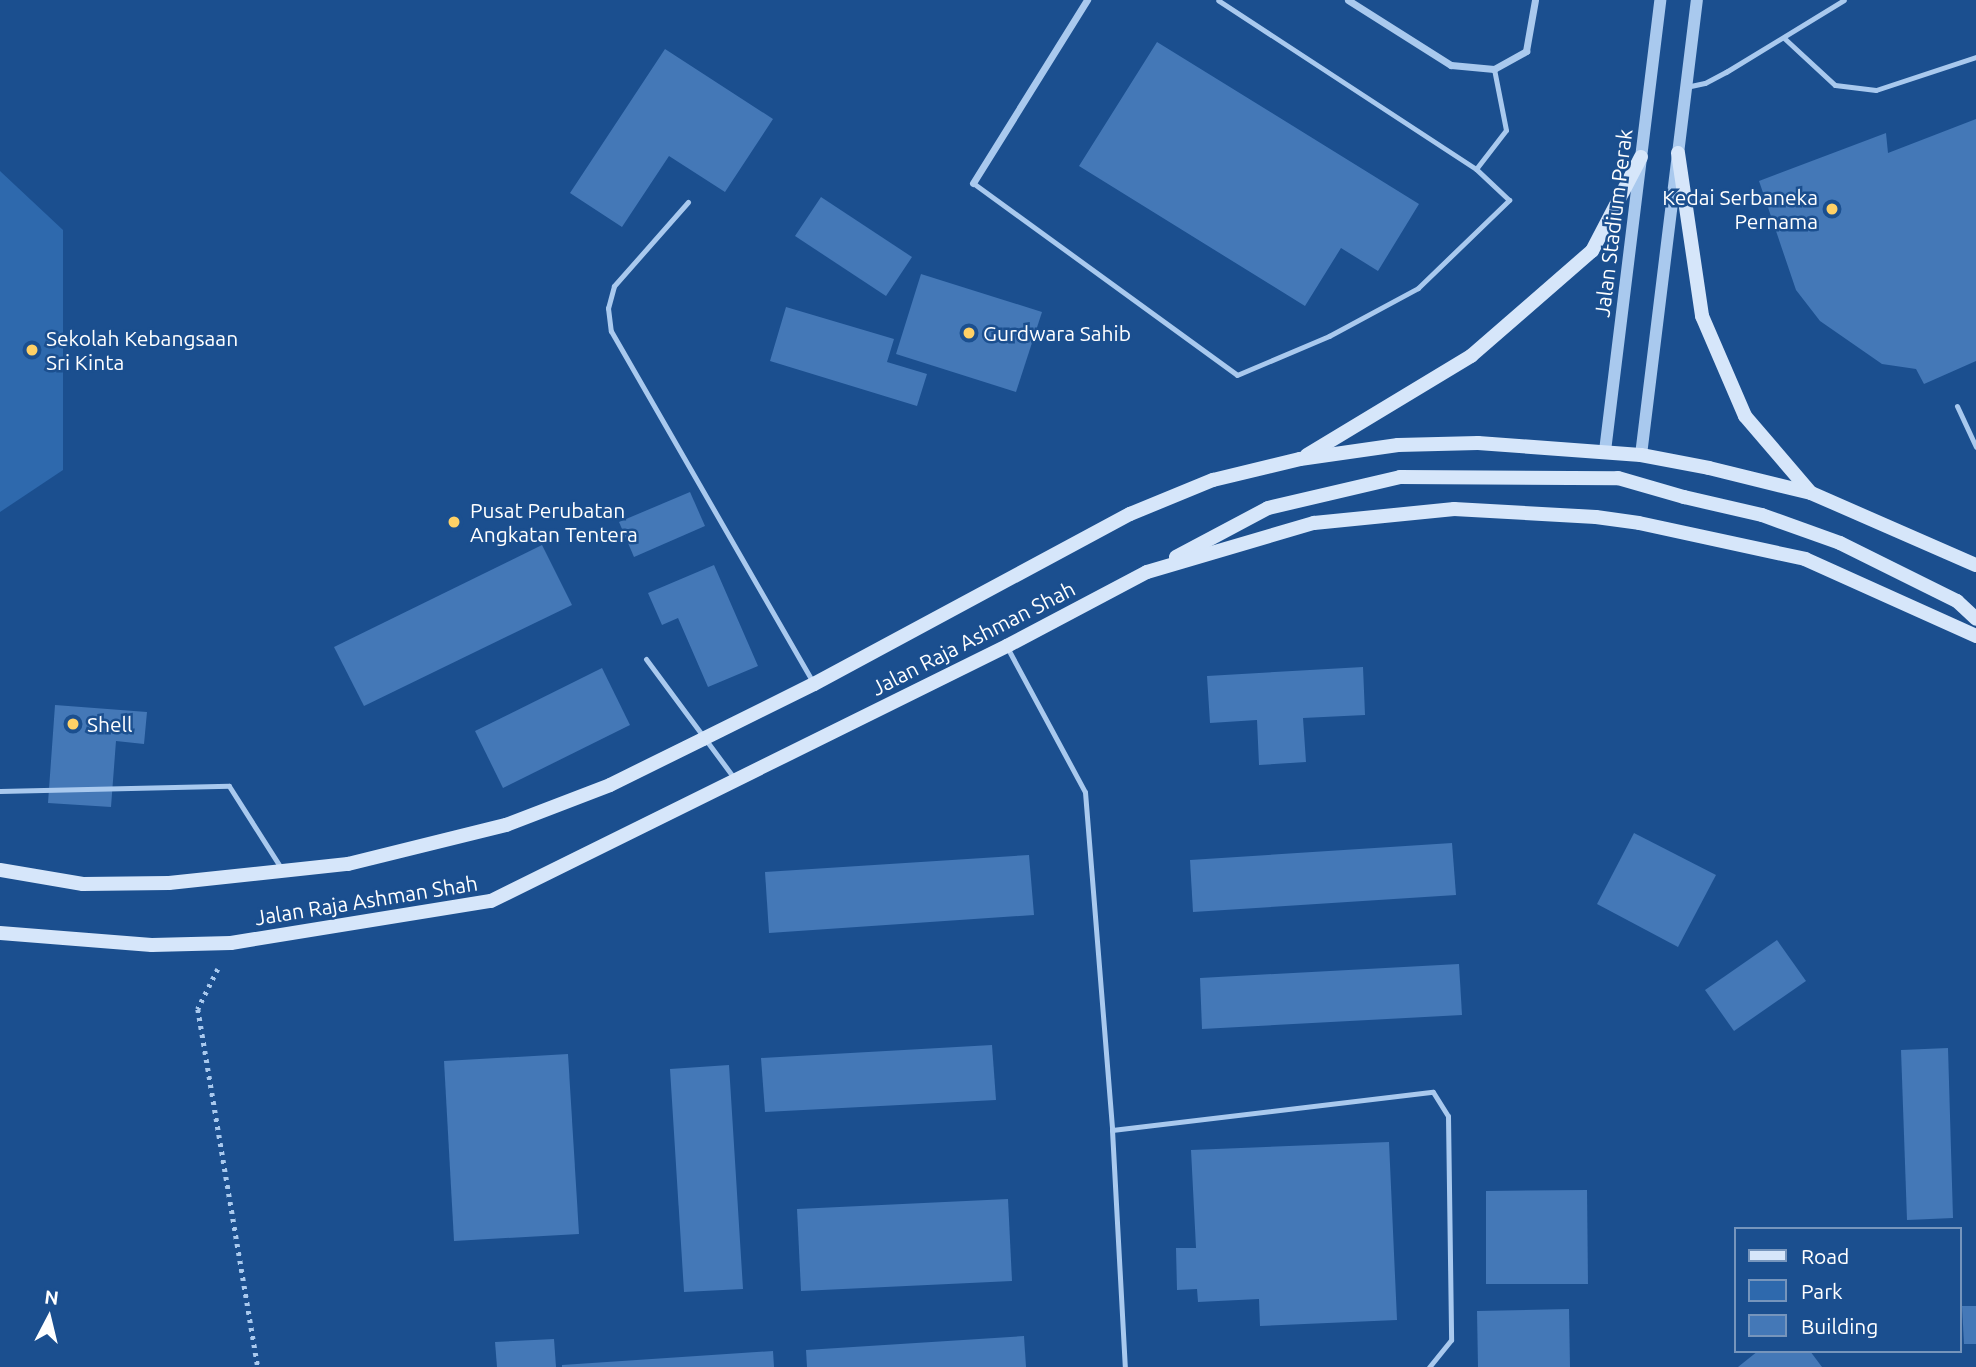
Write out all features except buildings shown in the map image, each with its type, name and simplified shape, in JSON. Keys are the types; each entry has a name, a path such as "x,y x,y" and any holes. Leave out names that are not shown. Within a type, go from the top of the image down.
{"main road":[{"path":"1678,153 1702,316 1745,416 1811,493"},
{"path":"1300,459 1471,356 1592,251 1641,157"},
{"name":"Jalan Raja Ashman Shah","path":"0,870 83,884 169,883 348,864 506,825 610,785 814,684 1130,514 1213,480 1300,459 1398,445 1478,443 1641,455 1811,493 1976,565"},
{"path":"1605,451 1618,478"},
{"path":"1618,478 1641,455"},
{"path":"1147,572 1268,508 1400,477 1618,478 1762,515 1840,543 1957,601 1976,619"},
{"name":"Jalan Raja Ashman Shah","path":"0,933 152,945 231,943 491,901 1007,646 1147,572 1314,523 1454,509 1596,517 1639,523 1805,559 1976,636"}],"street":[{"path":"973,183 1087,0"},
{"path":"1348,0 1451,65 1494,69 1526,51 1535,0"},
{"name":"Jalan Stadium Perak","path":"1605,451 1660,0"},
{"path":"1641,455 1697,0"}],"lane":[{"path":"973,183 1237,375 1329,336 1418,288 1509,200 1476,169 1218,0"},
{"path":"1686,87 1705,83 1844,0"},
{"path":"1784,38 1835,85 1876,90 1976,57"},
{"path":"1476,169 1506,130 1494,69"},
{"path":"688,202 614,286 608,308 611,331 814,684"},
{"path":"1957,406 1976,447"},
{"path":"1007,646 1085,792 1112,1129 1125,1367"},
{"path":"646,659 736,780"},
{"path":"0,791 229,786 283,871"},
{"path":"1112,1129 1433,1092 1448,1116 1451,1340 1429,1367"}],"path":[{"path":"231,943 198,1009 258,1367"}],"green space":[{"name":"Sekolah Kebangsaan Sri Kinta","path":"0,171 63,230 63,470 0,512"}],"place":[{"name":"Kedai Serbaneka Pernama","path":"1832,209"},
{"name":"Gurdwara Sahib","path":"969,333"},
{"name":"Sekolah Kebangsaan Sri Kinta","path":"32,350"},
{"name":"Pusat Perubatan Angkatan Tentera","path":"454,522"},
{"name":"Shell","path":"73,724"}]}
